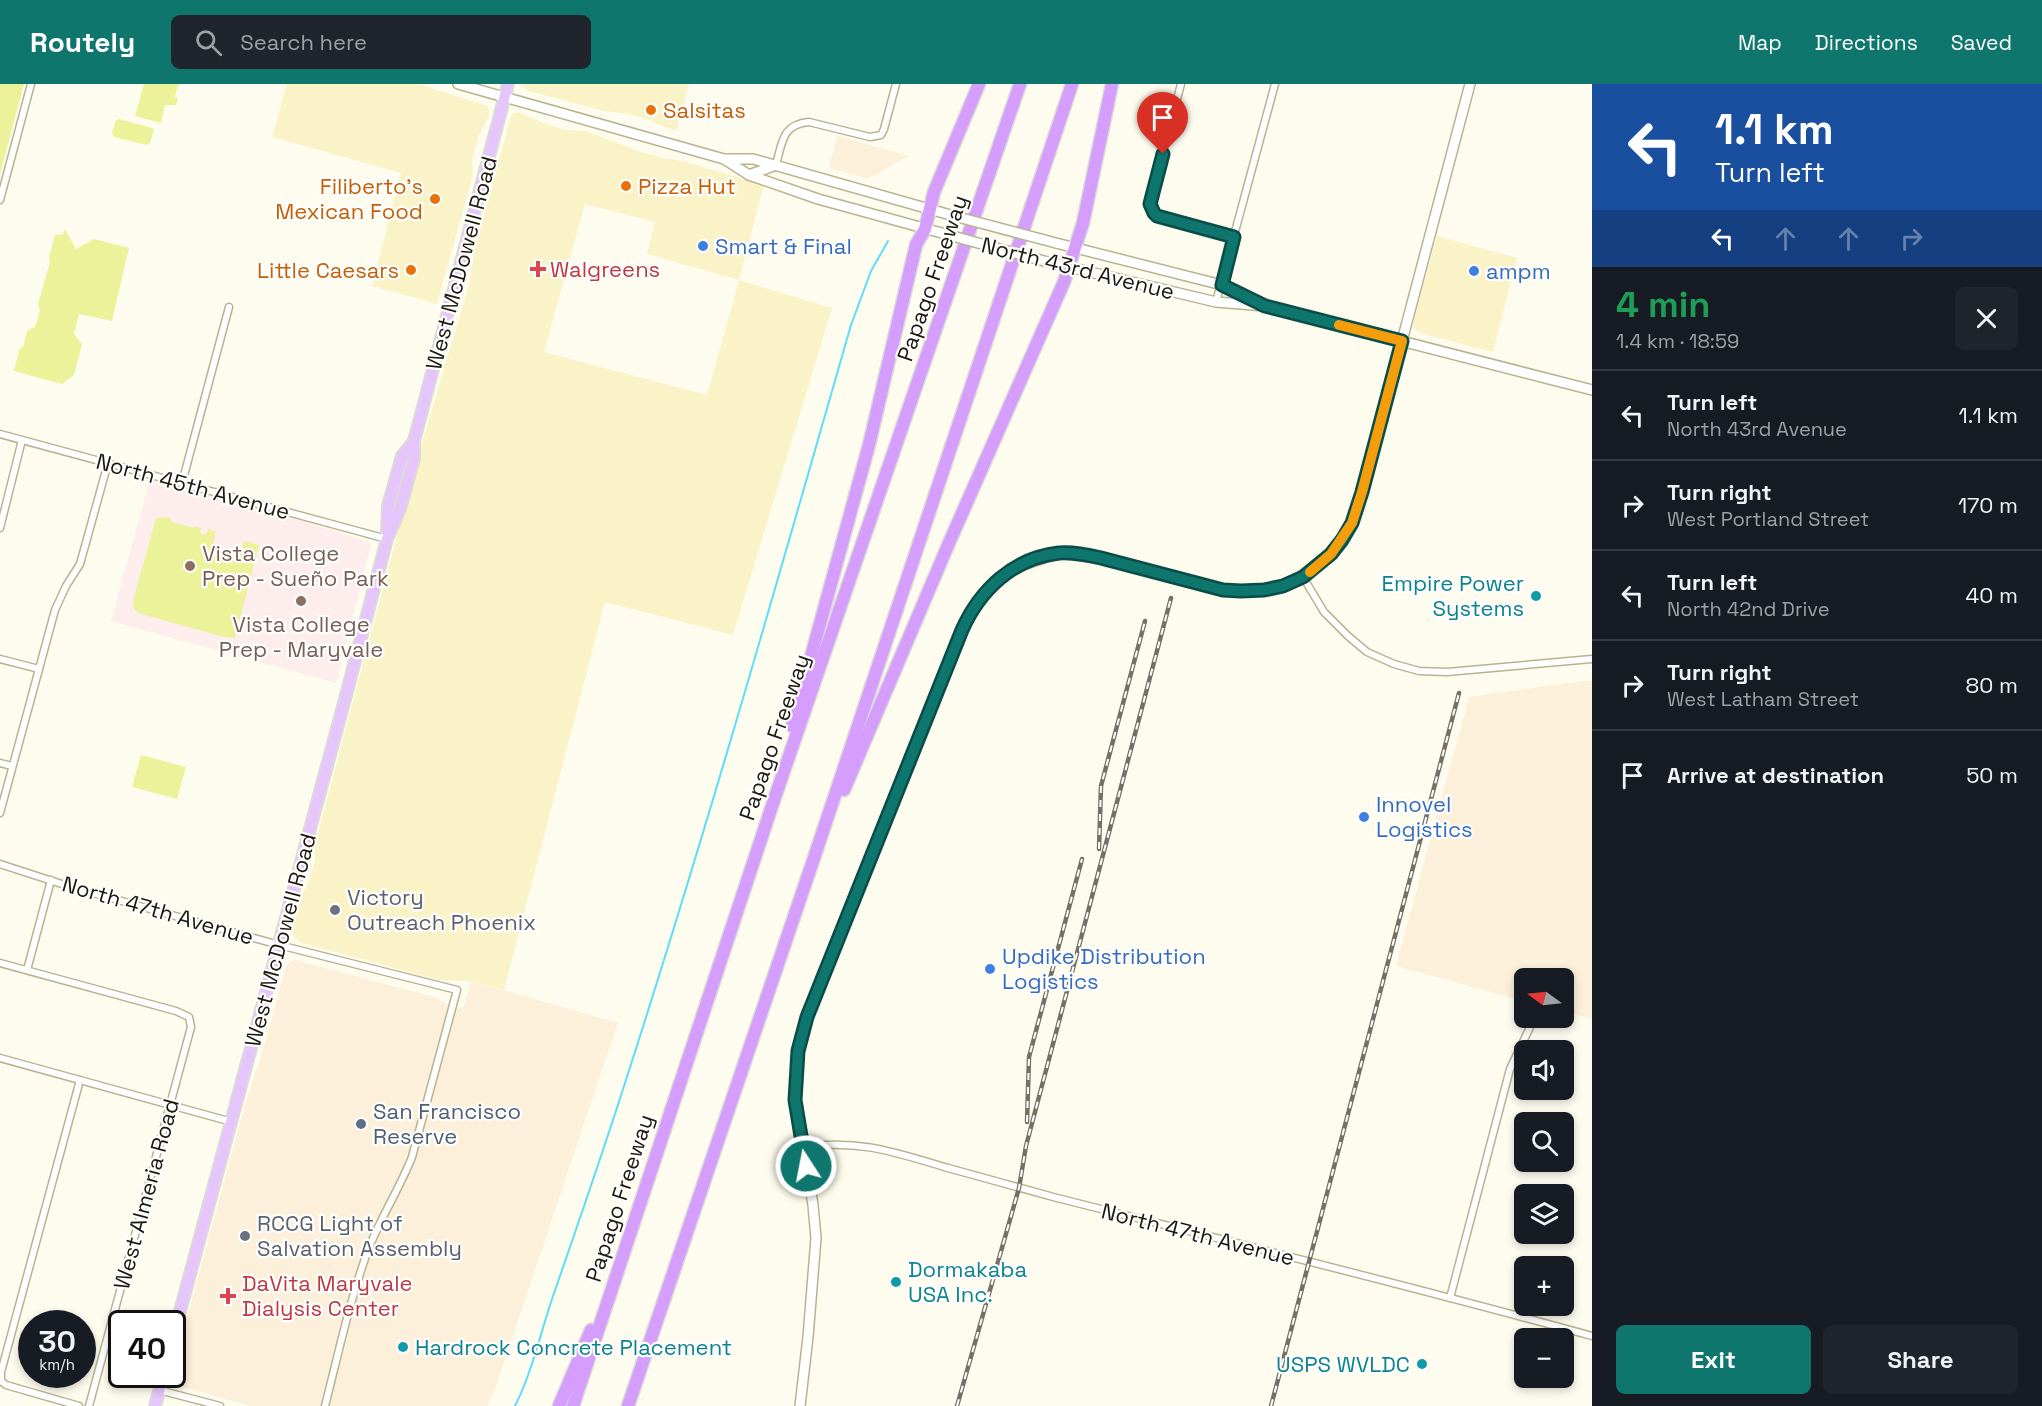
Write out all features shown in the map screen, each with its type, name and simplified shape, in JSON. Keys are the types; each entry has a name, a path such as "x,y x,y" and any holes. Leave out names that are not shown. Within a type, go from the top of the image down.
{"highway":[{"path":"774,800 805,675 869,445 916,245 937,211 934,192 979,84"},
{"name":"Papago Freeway","path":"573,1406 774,800 1020,84"},
{"path":"628,1406 815,855 1072,84"},
{"path":"815,855 1070,267 1087,205 1112,84"},
{"path":"559,1406 624,1251"},
{"path":"637,1406 676,1267"}],"main road":[{"name":"North 43rd Avenue","path":"458,84 724,159 753,159 1056,243 1222,285 1265,306"},
{"name":"West McDowell Road","path":"180,1310 387,539 388,506 402,456 414,441 508,84"},
{"path":"800,1406 816,1238 813,1205 795,1110 798,1051 807,1017 970,612 980,598 1011,569 1059,553 1101,558 1223,590 1241,591 1283,586 1303,577 1331,554 1352,523 1362,492 1470,84"},
{"name":"North 43rd Avenue","path":"724,159 749,175 818,198 1044,261 1216,302 1265,306 1592,390"},
{"path":"749,175 753,159"},
{"path":"749,175 776,165"},
{"path":"155,1406 159,1390"}],"street":[{"path":"0,200 31,84"},
{"path":"776,165 787,131 799,122 809,122 870,137 881,135 896,84"},
{"path":"1181,84 1150,200 1152,208 1157,216 1234,237"},
{"path":"1216,302 1275,84"},
{"path":"182,483 229,307"},
{"name":"North 45th Avenue","path":"0,434 387,539"},
{"path":"0,528 22,440"},
{"path":"0,813 55,610 80,564 108,463"},
{"path":"1303,577 1324,612 1348,636 1367,652 1394,664 1419,671 1447,672 1592,659"},
{"path":"0,659 39,669"},
{"path":"0,763 12,766"},
{"name":"North 47th Avenue","path":"0,864 279,945 457,990 412,1157 366,1254 325,1406"},
{"path":"0,963 27,970 51,880"},
{"name":"West Almeria Road","path":"27,970 176,1011 189,1017 191,1027 89,1406"},
{"path":"1450,1298 1510,1069 1530,1028"},
{"path":"0,1058 232,1122"},
{"path":"79,1406 6,1385 1,1381 1,1372 80,1080"},
{"name":"North 47th Avenue","path":"802,1147 828,1143 857,1144 882,1149 1025,1190 1592,1336"},
{"path":"159,1390 220,1406"}],"shaded area":[{"path":"287,84 418,84 488,106 490,114 479,135 472,159 473,175 437,304 372,286 401,173 272,137"},
{"path":"520,84 689,84 676,131 644,118 604,111 528,91"},
{"path":"519,112 566,130 586,131 639,151 687,162 764,185 739,280 832,308 733,635 605,602 504,990 471,981 439,980 302,943 295,939 292,930 298,905 315,861 315,844 418,457 470,281 474,254 511,116","holes":["585,204 655,222 647,254 739,280 707,395 544,352"]},
{"path":"837,136 909,156 868,179 829,168"},
{"path":"1437,236 1517,258 1493,352 1419,333 1413,327"},
{"path":"150,480 269,511 366,541 371,545 336,683 111,621"},
{"path":"1592,681 1592,1019 1574,1014 1574,968 1514,968 1514,998 1396,966 1469,697"},
{"path":"295,960 438,998 463,1009 471,981 618,1023 496,1386 487,1406 251,1406 186,1388 186,1323 245,1104 263,1051 286,967"}],"green space":[{"path":"0,84 24,84 0,174"},
{"path":"144,84 182,84 178,85 176,105 165,105 161,123 135,116"},
{"path":"116,120 152,128 154,130 150,143 147,145 114,137 112,133"},
{"path":"65,229 76,249 94,239 129,248 112,321 79,314 74,334 82,344 74,375 62,384 14,371 27,331 35,327 40,311 38,304 55,235 63,234"},
{"path":"169,517 172,522 201,528 200,533 206,535 208,529 216,531 212,548 240,555 244,541 259,545 235,638 138,613 133,607 156,518"},
{"path":"141,755 186,767 177,799 132,787"}],"waterway":[{"path":"515,1406 531,1367 655,989 741,705 851,325 871,271 888,241"}],"railway":[{"path":"957,1406 1019,1188 1026,1146 1171,598"},
{"path":"1099,849 1101,786 1145,621"},
{"path":"1271,1406 1459,693"},
{"path":"1027,1122 1029,1057 1082,859"}],"slow traffic":[{"path":"1310,572 1331,554 1352,523 1402,341 1339,325"}],"place":[{"name":"Salsitas","path":"651,110"},
{"name":"Pizza Hut","path":"626,186"},
{"name":"Filiberto's Mexican Food","path":"435,199"},
{"name":"Smart & Final","path":"703,246"},
{"name":"Walgreens","path":"538,269"},
{"name":"Little Caesars","path":"411,270"},
{"name":"ampm","path":"1474,271"},
{"name":"Vista College Prep - Sueño Park","path":"190,566"},
{"name":"Empire Power Systems","path":"1536,596"},
{"name":"Vista College Prep - Maryvale","path":"301,601"},
{"name":"Innovel Logistics","path":"1364,817"},
{"name":"Victory Outreach Phoenix","path":"335,910"},
{"name":"Updike Distribution Logistics","path":"990,969"},
{"name":"San Francisco Reserve","path":"361,1124"},
{"name":"RCCG Light of Salvation Assembly","path":"245,1236"},
{"name":"Dormakaba USA Inc.","path":"896,1282"},
{"name":"DaVita Maryvale Dialysis Center","path":"228,1296"},
{"name":"Hardrock Concrete Placement","path":"403,1347"},
{"name":"USPS WVLDC","path":"1422,1364"}],"route":[{"path":"806,1166 795,1110 795,1083 798,1051 807,1017 962,630 970,612 980,598 1011,569 1059,553 1101,558 1223,590 1264,590 1283,586 1303,577 1331,554 1352,523 1402,341 1265,306 1222,285 1234,237 1157,216 1154,213 1150,200 1163,154"}]}
